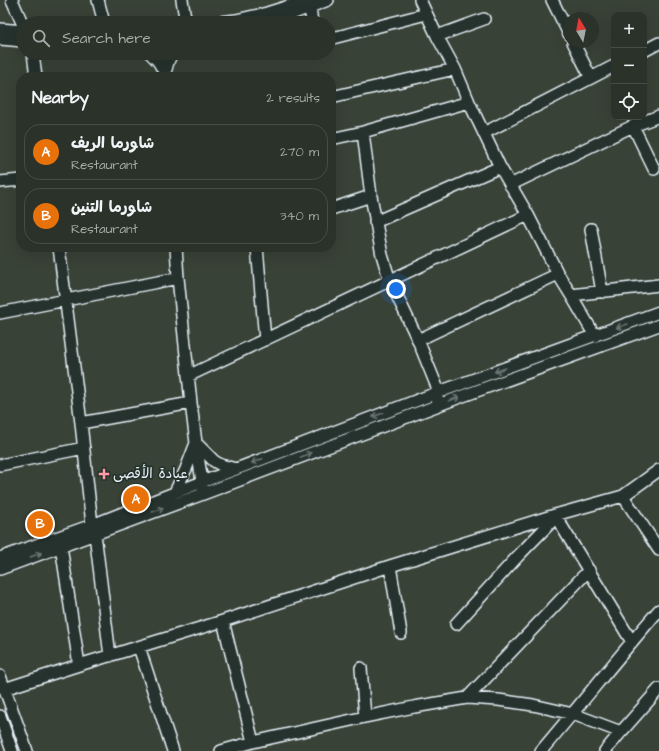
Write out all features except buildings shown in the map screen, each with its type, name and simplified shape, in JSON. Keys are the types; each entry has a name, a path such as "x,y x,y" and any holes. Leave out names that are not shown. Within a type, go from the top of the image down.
{"street":[{"path":"12,0 19,16"},
{"path":"98,0 102,16"},
{"path":"182,0 185,16"},
{"path":"253,16 328,0"},
{"path":"420,0 500,167 528,216 558,274 595,336"},
{"path":"552,0 563,22"},
{"path":"286,16 309,3"},
{"path":"309,3 311,16"},
{"path":"336,37 426,14"},
{"path":"438,36 484,19"},
{"path":"0,29 16,30"},
{"path":"0,40 16,41"},
{"path":"647,49 659,43"},
{"path":"576,48 591,78"},
{"path":"34,60 35,72"},
{"path":"157,60 164,72"},
{"path":"162,60 164,72"},
{"path":"166,72 169,60"},
{"path":"484,133 611,68"},
{"path":"336,96 454,69"},
{"path":"336,138 363,132 469,102"},
{"path":"510,185 633,126 659,116"},
{"path":"633,126 654,169"},
{"path":"363,132 375,222 382,255 390,282 418,340 439,392 434,407"},
{"path":"375,222 500,167"},
{"path":"0,182 16,180"},
{"path":"336,207 371,196"},
{"path":"188,376 528,216"},
{"path":"591,229 602,292"},
{"path":"60,252 110,656"},
{"path":"176,252 188,376 203,494"},
{"path":"257,252 265,340"},
{"path":"418,340 558,274"},
{"path":"0,313 178,278"},
{"path":"571,295 659,285"},
{"path":"0,569 61,546 175,492 439,392 659,312"},
{"path":"0,558 94,530 203,494 434,407 659,325"},
{"path":"82,423 191,403"},
{"path":"196,443 214,461 221,465 236,469"},
{"path":"175,492 196,443"},
{"path":"0,465 84,448"},
{"path":"4,689 223,621 390,566 623,496 659,470"},
{"path":"623,496 659,550"},
{"path":"556,516 632,642"},
{"path":"456,624 556,516"},
{"path":"61,546 79,665"},
{"path":"390,566 401,633"},
{"path":"467,698 588,570"},
{"path":"541,751 659,610"},
{"path":"223,621 253,742"},
{"path":"140,647 173,751"},
{"path":"361,668 365,717"},
{"path":"0,676 27,751"},
{"path":"605,751 659,689"},
{"path":"221,751 253,742 365,717 467,698 498,700 532,705 573,714 621,732"},
{"path":"0,716 7,745"}],"place":[{"name":"عيادة الأقصى","path":"104,474"},
{"name":"شاورما الريف","path":"136,499"},
{"name":"شاورما التنين","path":"40,524"}]}
